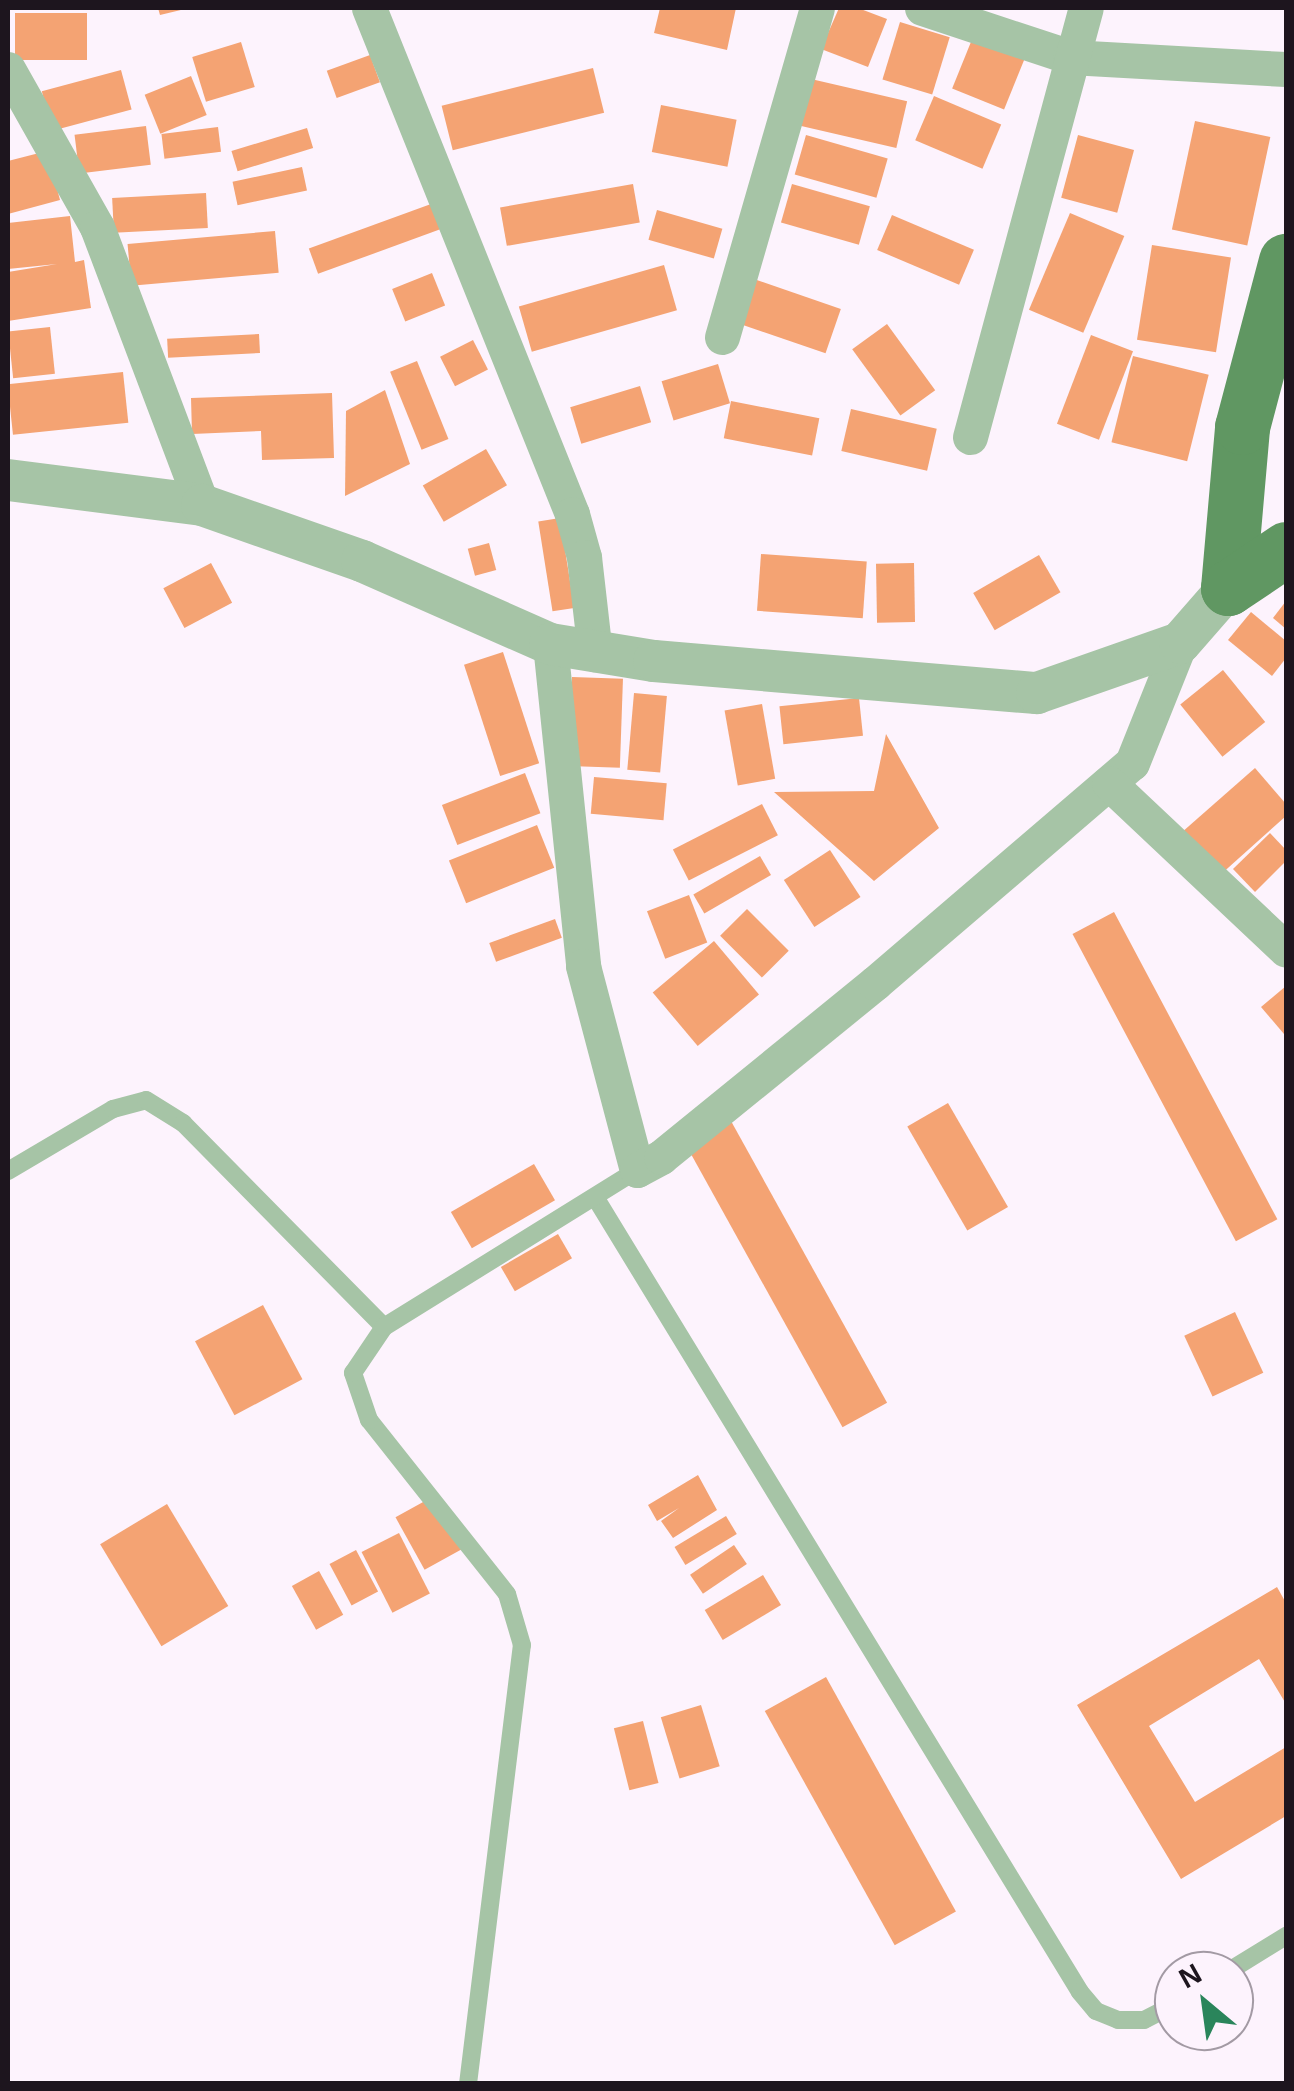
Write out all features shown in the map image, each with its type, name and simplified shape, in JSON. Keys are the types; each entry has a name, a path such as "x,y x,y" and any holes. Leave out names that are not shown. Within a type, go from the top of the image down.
{"main road":[{"path":"1228,588 1242,427 1286,261"},
{"path":"1228,588 1286,548"}],"street":[{"path":"369,8 572,514 584,557 595,654"},
{"path":"722,337 818,8"},
{"path":"922,8 1070,57 1286,69"},
{"path":"970,437 1086,8"},
{"path":"8,69 97,227 202,505"},
{"path":"8,480 202,505 362,561 550,644 595,654 1036,693 1180,643"},
{"path":"550,644 583,966 637,1170 661,1157 875,983 1132,763 1180,643 1228,588"},
{"path":"1109,783 1286,950"}],"lane":[{"path":"8,1171 113,1110 146,1100 183,1124 384,1327"},
{"path":"468,2084 522,1645 507,1594 369,1420 354,1372 384,1327 637,1170"},
{"path":"595,1196 1080,1992 1096,2011 1118,2020 1144,2020 1154,2015"},
{"path":"1254,1956 1286,1936"}],"building":[{"path":"158,8 185,8 185,9 160,15"},
{"path":"660,8 736,8 727,50 654,33"},
{"path":"839,8 858,8 887,19 868,67 821,49"},
{"path":"15,13 87,13 87,60 15,60"},
{"path":"900,22 950,37 932,95 882,79"},
{"path":"975,32 1027,53 1004,110 952,89"},
{"path":"241,42 255,87 206,102 192,57"},
{"path":"370,55 380,82 337,98 327,71"},
{"path":"593,68 604,113 453,150 442,106"},
{"path":"121,70 132,110 52,131 42,91"},
{"path":"191,76 207,115 160,134 145,95"},
{"path":"798,76 907,101 896,148 787,123"},
{"path":"934,96 1001,125 982,169 915,140"},
{"path":"661,105 737,120 727,167 652,152"},
{"path":"1195,121 1270,137 1247,246 1172,230"},
{"path":"146,126 151,165 79,173 75,135"},
{"path":"218,127 221,152 164,159 161,134"},
{"path":"307,128 313,148 238,171 231,151"},
{"path":"806,135 888,158 876,198 795,174"},
{"path":"1078,135 1134,150 1117,213 1061,198"},
{"path":"47,151 60,200 8,214 8,161"},
{"path":"302,167 307,190 238,205 233,182"},
{"path":"633,184 640,222 507,246 500,207"},
{"path":"792,184 870,206 859,245 781,222"},
{"path":"206,193 208,228 114,233 112,198"},
{"path":"431,204 440,229 318,274 309,248"},
{"path":"657,210 722,229 714,259 648,240"},
{"path":"1070,213 1124,236 1083,333 1029,310"},
{"path":"892,215 974,250 959,285 877,250"},
{"path":"70,216 75,262 84,260 91,308 8,321 8,272 57,264 8,269 8,223"},
{"path":"275,231 279,273 131,286 128,244"},
{"path":"1152,245 1231,258 1216,352 1137,340"},
{"path":"664,265 677,310 532,352 519,307"},
{"path":"432,273 445,305 405,322 392,289"},
{"path":"751,278 841,309 826,353 736,322"},
{"path":"887,324 935,390 900,416 852,349"},
{"path":"50,327 55,374 13,378 8,331"},
{"path":"259,334 260,353 168,358 167,339"},
{"path":"1091,335 1133,351 1099,440 1057,424"},
{"path":"473,340 488,369 455,386 440,357"},
{"path":"1133,356 1209,375 1187,461 1111,442"},
{"path":"417,361 448,439 422,450 390,372"},
{"path":"718,364 730,403 674,420 662,381"},
{"path":"123,372 128,423 13,435 8,384"},
{"path":"640,386 651,422 581,444 570,407"},
{"path":"385,390 410,464 345,496 346,411"},
{"path":"332,393 334,458 262,460 261,431 192,434 191,398"},
{"path":"731,401 819,418 812,455 724,438"},
{"path":"851,409 937,429 927,471 841,451"},
{"path":"486,449 507,485 444,522 423,486"},
{"path":"560,518 574,608 553,611 538,521"},
{"path":"489,543 496,570 475,576 468,549"},
{"path":"761,554 867,561 863,618 757,611"},
{"path":"1039,555 1060,592 995,630 973,593"},
{"path":"211,563 232,603 184,628 163,588"},
{"path":"914,563 915,622 877,623 876,564"},
{"path":"1286,601 1286,629 1273,618"},
{"path":"1251,612 1286,641 1286,658 1272,676 1228,640"},
{"path":"503,652 539,763 500,776 464,665"},
{"path":"1223,670 1265,722 1222,757 1180,705"},
{"path":"572,677 623,679 620,768 569,766"},
{"path":"634,693 667,696 660,773 627,770"},
{"path":"859,698 863,736 783,744 779,706"},
{"path":"762,704 775,779 738,785 725,711"},
{"path":"886,734 939,828 874,881 774,792 874,791"},
{"path":"1255,768 1286,804 1286,816 1219,876 1181,833"},
{"path":"525,773 540,813 457,845 442,805"},
{"path":"594,777 667,783 663,820 591,814"},
{"path":"762,804 778,835 689,881 673,849"},
{"path":"537,825 554,868 466,903 449,861"},
{"path":"1270,833 1286,850 1286,861 1255,892 1233,869"},
{"path":"830,850 860,897 814,927 784,880"},
{"path":"760,856 771,875 704,914 693,895"},
{"path":"689,895 707,943 665,959 647,911"},
{"path":"747,909 789,951 762,978 720,936"},
{"path":"1114,912 1277,1219 1236,1241 1073,934"},
{"path":"555,919 562,938 496,962 489,943"},
{"path":"714,941 759,995 698,1046 653,992"},
{"path":"1286,986 1286,1032 1284,1034 1261,1007"},
{"path":"948,1103 1008,1207 967,1230 907,1126"},
{"path":"731,1121 887,1403 843,1427 686,1146"},
{"path":"534,1164 555,1200 472,1248 451,1212"},
{"path":"558,1234 572,1258 515,1291 501,1267"},
{"path":"263,1305 302,1379 234,1415 195,1341"},
{"path":"1235,1312 1263,1373 1213,1396 1184,1336"},
{"path":"698,1475 717,1510 673,1538 661,1521 679,1508 657,1521 648,1505"},
{"path":"434,1496 463,1548 425,1570 396,1517"},
{"path":"167,1504 228,1606 161,1646 100,1544"},
{"path":"726,1516 737,1534 685,1565 675,1547"},
{"path":"399,1533 430,1594 392,1613 362,1552"},
{"path":"734,1545 747,1564 703,1594 690,1575"},
{"path":"356,1550 378,1591 352,1606 330,1564"},
{"path":"319,1571 343,1615 316,1630 292,1586"},
{"path":"763,1575 781,1605 723,1640 705,1610"},
{"path":"1277,1587 1286,1603 1286,1704 1259,1659 1149,1726 1195,1802 1286,1747 1286,1816 1181,1879 1077,1705"},
{"path":"826,1677 956,1911 895,1945 765,1711"},
{"path":"701,1705 720,1766 680,1778 661,1717"},
{"path":"643,1721 658,1783 629,1790 614,1728"}]}
